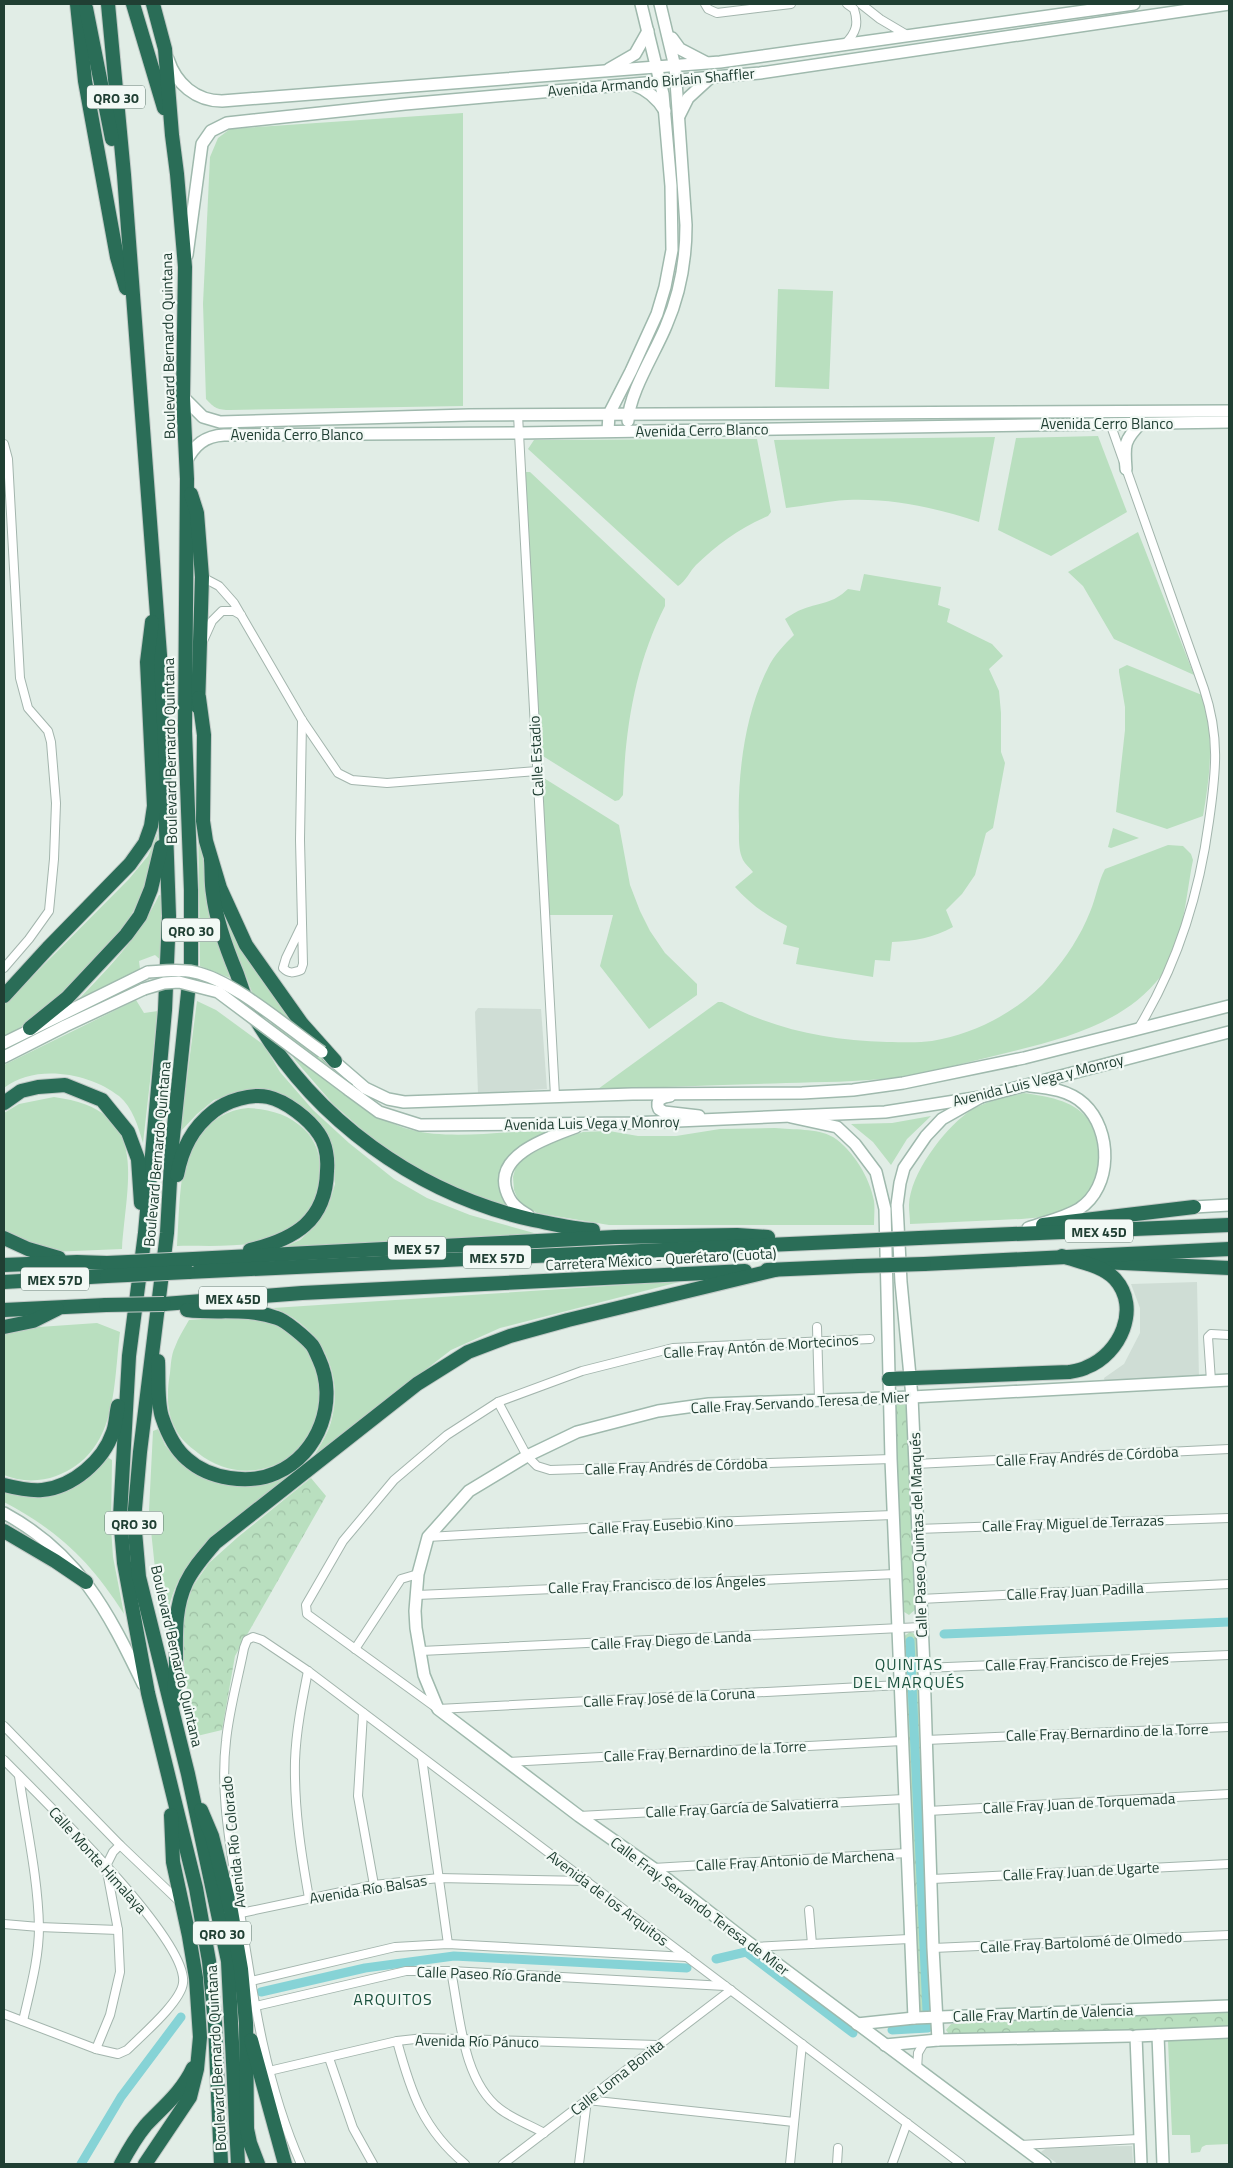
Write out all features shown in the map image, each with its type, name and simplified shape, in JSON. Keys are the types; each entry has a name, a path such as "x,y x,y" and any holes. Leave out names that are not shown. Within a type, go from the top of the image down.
{"highway":[{"path":"77,4 86,81 110,220 117,257 134,312"},
{"name":"Boulevard Bernardo Quintana","path":"86,4 115,157 125,191"},
{"name":"Boulevard Bernardo Quintana","path":"108,4 125,191 160,655 170,916 169,955 145,1233 129,1356 120,1517 124,1563 148,1693 196,1888 209,1961 215,2024 221,2164"},
{"name":"Boulevard Bernardo Quintana","path":"134,4 172,135"},
{"name":"Boulevard Bernardo Quintana","path":"153,4 166,49 172,135 185,266 183,398 187,479 184,731 191,964 172,1146 167,1233 140,1452 134,1520 139,1578 189,1780 228,1961 238,2164"},
{"path":"187,479 197,513 202,577 198,698 193,747 192,802 188,832"},
{"path":"4,996 130,864 145,843 152,826 154,806 147,662 156,602"},
{"path":"198,698 204,735 203,821 211,860 220,888 246,945 302,1024 335,1061"},
{"path":"30,1028 87,977 126,935 140,916 152,889 166,819"},
{"path":"211,860 213,895 229,955 253,1014 278,1053 349,1131 403,1168 460,1197 504,1214 571,1229 595,1231 615,1237"},
{"path":"4,1103 21,1091 38,1087 65,1085 102,1100 128,1132 138,1159 145,1233"},
{"path":"167,1233 180,1161 186,1142 202,1121 220,1106 242,1098 268,1097 299,1112 320,1135 328,1158 327,1189 315,1217 295,1233 276,1244 219,1258"},
{"path":"968,1236 1194,1207"},
{"name":"Carretera México - Querétaro (Cuota)","path":"4,1282 107,1270 191,1266 1229,1226"},
{"name":"Carretera México - Querétaro (Cuota)","path":"191,1266 219,1258 615,1237 746,1235 806,1243"},
{"path":"4,1238 28,1250 77,1262"},
{"name":"Carretera México - Querétaro (Cuota)","path":"4,1310 164,1304 302,1293 1229,1249"},
{"path":"889,1379 1069,1372 1088,1367 1103,1358 1121,1334 1127,1318 1128,1305 1115,1279 1102,1269 1067,1256"},
{"path":"1067,1256 1100,1262 1229,1268"},
{"name":"Carretera México - Querétaro (Cuota)","path":"4,1265 77,1262 107,1270"},
{"path":"173,1715 176,1662 174,1636 177,1609 186,1583 198,1562 215,1543 418,1384 468,1352 510,1336 568,1320 775,1270"},
{"path":"156,1327 162,1416 171,1439 186,1459 210,1474 245,1480 276,1473 303,1456 320,1430 327,1404 326,1373 313,1346 279,1318 247,1310 188,1310 164,1304"},
{"path":"4,1327 33,1321 60,1308"},
{"path":"4,1485 22,1490 42,1490 62,1485 82,1474 99,1457 112,1433 129,1356"},
{"path":"4,1531 86,1582"},
{"path":"189,1780 212,1836 231,1911 241,1969 246,2023 248,2129 250,2143 258,2164"},
{"path":"146,2164 190,2097 198,2059 200,2037 196,1978 190,1936 181,1904 173,1862 170,1782"},
{"path":"246,2023 285,2164"},
{"path":"121,2164 129,2148 146,2126 170,2103 198,2059"}],"street":[{"path":"608,431 608,414 631,371 653,322 669,272 673,226 661,81 641,4"},
{"path":"627,431 628,414 667,325 679,291 685,258 686,226 675,67 660,4"},
{"path":"705,4 708,9 717,13 791,4"},
{"path":"845,44 853,35 857,24 854,9 848,4"},
{"path":"861,4 880,19 907,35"},
{"name":"Avenida Armando Birlain Shaffler","path":"166,49 171,68 185,86 201,98 215,101 675,67 1134,4"},
{"name":"Avenida Armando Birlain Shaffler","path":"185,266 192,228 200,150 205,138 222,125 405,104 760,73 1228,4"},
{"path":"667,30 680,49 692,57 709,63"},
{"path":"603,72 635,54 648,31"},
{"path":"758,56 760,73"},
{"path":"678,117 688,98 712,76"},
{"path":"633,84 645,89 658,100 665,112"},
{"name":"Avenida Cerro Blanco","path":"183,398 203,417 220,422 608,414 1229,411"},
{"name":"Calle Estadio","path":"518,415 555,1096"},
{"name":"Avenida Cerro Blanco","path":"186,462 199,443 217,435 518,433 1229,422"},
{"path":"1110,423 1138,497 1211,711 1216,768 1206,848 1184,937 1163,984 1138,1029"},
{"path":"1126,469 1126,442 1129,436 1142,423"},
{"path":"4,444 8,459 20,678 28,708 48,731 51,742 56,803 49,911 29,940 4,968"},
{"path":"202,577 219,586 234,603 302,720 338,772 352,780 387,783 537,771"},
{"path":"200,647 212,621 222,611 234,611 244,620"},
{"path":"301,927 286,958 283,968 287,972 293,973 301,970 303,964 301,927 302,720"},
{"name":"Avenida Luis Vega y Monroy","path":"4,1043 30,1028 148,972 176,970 196,972 225,983 335,1061 364,1088 376,1094 404,1102 555,1096 802,1093 853,1090 902,1083 1024,1058 1229,1006"},
{"name":"Avenida Luis Vega y Monroy","path":"4,1057 65,1026 144,990 179,982 218,992 379,1112 420,1125 581,1125 885,1112 981,1097 1229,1032"},
{"path":"1023,1085 1064,1092 1084,1104 1093,1114 1100,1129 1105,1164 1102,1182 1080,1208 1028,1228"},
{"path":"687,1094 664,1096 658,1102 659,1110 728,1120"},
{"name":"Calle Paseo Quintas del Marqués","path":"938,2040 912,1397 897,1205 904,1168 926,1136 942,1119 981,1097"},
{"name":"Calle Paseo Quintas del Marqués","path":"791,1117 837,1127 859,1149 876,1172 885,1209 890,1459 909,1939 914,2018"},
{"path":"536,1220 515,1207 507,1194 504,1185 505,1173 509,1164 514,1158 550,1138 581,1125"},
{"path":"1194,1207 1229,1205"},
{"path":"816,1327 819,1399"},
{"path":"1211,1381 1208,1337 1211,1334 1229,1335"},
{"name":"Calle Fray Antón de Mortecinos","path":"305,1610 343,1541 394,1480 447,1435 498,1402 582,1371 673,1348 870,1339"},
{"name":"Calle Fray Servando Teresa de Mier","path":"438,1709 424,1675 414,1611 418,1595 418,1574 428,1537 469,1492 527,1456 577,1432 658,1411 709,1404 912,1397 1229,1380"},
{"name":"Calle Fray Andrés de Córdoba","path":"498,1402 527,1456 537,1466 550,1470 890,1459"},
{"name":"Calle Fray Andrés de Córdoba","path":"914,1464 1229,1449"},
{"path":"4,1513 49,1542 86,1582 113,1622 148,1693"},
{"name":"Calle Fray Eusebio Kino","path":"428,1537 658,1524 893,1515"},
{"name":"Calle Fray Miguel de Terrazas","path":"917,1529 1229,1518"},
{"path":"355,1648 401,1579 418,1574"},
{"name":"Calle Fray Francisco de los Ángeles","path":"418,1595 896,1574"},
{"name":"Calle Fray Juan Padilla","path":"920,1599 1229,1584"},
{"name":"Calle Fray Servando Teresa de Mier","path":"305,1610 307,1614 438,1709 579,1816 653,1868 754,1947 1045,2164"},
{"name":"Calle Fray Diego de Landa","path":"421,1651 921,1627"},
{"name":"Avenida de los Arquitos","path":"253,1637 262,1640 308,1671 961,2164"},
{"name":"Avenida Río Colorado","path":"253,1637 247,1640 244,1648 226,1742 224,1786 240,1913 269,2071 291,2142 301,2164"},
{"name":"Calle Fray Francisco de Frejes","path":"924,1668 1229,1655"},
{"path":"308,1671 298,1721 295,1795 300,1845 309,1898"},
{"name":"Calle Fray José de la Coruna","path":"438,1709 900,1685"},
{"path":"362,1713 358,1796 374,1885"},
{"path":"4,1726 120,1845 181,1904"},
{"name":"Calle Fray Bernardino de la Torre","path":"926,1740 1229,1727"},
{"name":"Calle Fray Bernardino de la Torre","path":"507,1762 902,1741"},
{"path":"422,1758 448,1944"},
{"name":"Calle Monte Himalaya","path":"4,1760 106,1866 162,1934 174,1952 181,1969 183,1984 174,2002 127,2050 118,2054 96,2049"},
{"path":"19,1776 35,1887 38,1927 35,1966 24,2021"},
{"name":"Calle Fray Juan de Torquemada","path":"928,1811 1229,1794"},
{"name":"Calle Fray García de Salvatierra","path":"579,1816 904,1799"},
{"path":"4,2014 96,2049 110,2015 120,1972 118,1930 106,1866 113,1852 120,1845"},
{"name":"Calle Fray Antonio de Marchena","path":"653,1868 906,1853"},
{"name":"Calle Fray Juan de Ugarte","path":"932,1879 1229,1864"},
{"name":"Avenida Río Balsas","path":"240,1913 374,1885 439,1878 587,1881"},
{"path":"809,1910 812,1944"},
{"path":"4,1924 118,1930"},
{"name":"Calle Fray Bartolomé de Olmedo","path":"933,1948 1229,1935"},
{"path":"754,1947 909,1939"},
{"name":"Calle Paseo Río Grande","path":"251,1981 395,1947 448,1944 687,1957"},
{"path":"451,1971 464,2039 476,2080 483,2091 500,2109 544,2133"},
{"name":"Calle Paseo Río Grande","path":"256,2006 406,1972 451,1971 728,1988"},
{"name":"Calle Loma Bonita","path":"503,2164 728,1988"},
{"name":"Calle Fray Martín de Valencia","path":"857,2024 914,2018 1229,2006"},
{"name":"Calle Fray Martín de Valencia","path":"885,2045 938,2040 1158,2036 1229,2032"},
{"path":"1133,2036 1141,2164"},
{"path":"1158,2036 1163,2164"},
{"name":"Avenida Río Pánuco","path":"269,2071 397,2041 424,2038 657,2045"},
{"path":"397,2041 409,2084 426,2122 448,2150 466,2164"},
{"path":"918,2069 918,2053 926,2041"},
{"path":"790,2164 802,2044"},
{"path":"330,2058 353,2128 373,2164"},
{"path":"579,2164 587,2100 794,2122"},
{"path":"892,2164 907,2123"},
{"path":"1020,2145 1139,2139"},
{"path":"837,2164 838,2148"}],"shaded area":[{"path":"478,1008 541,1009 547,1089 478,1093 475,1012"},
{"path":"1197,1282 1199,1379 1105,1383 1104,1378 1124,1364 1140,1333 1140,1308 1131,1284"},
{"path":"1132,2146 1133,2164 1058,2164 1041,2152 1048,2147"}],"green space":[{"path":"463,113 463,406 230,410 219,409 211,405 206,399 203,304 210,157 218,138 230,129"},
{"path":"778,289 833,291 829,389 775,387"},
{"path":"1098,436 1127,512 1051,556 998,530 1016,438"},
{"path":"995,437 979,522 947,512 898,502 839,501 786,508 774,440"},
{"path":"757,439 771,512 768,516 739,531 713,550 696,565 678,586 528,449 534,440"},
{"path":"525,472 530,472 665,599 665,606 646,651 639,674 629,722 623,795 619,800 615,801 538,753 523,477"},
{"path":"1138,532 1194,675 1114,639 1083,586 1068,572"},
{"path":"864,574 941,587 938,605 950,609 947,622 992,644 1003,656 989,669 999,691 1001,752 1005,763 993,828 986,833 975,875 962,894 946,910 953,927 924,938 892,942 890,961 875,960 873,977 796,964 799,948 783,944 787,926 759,909 735,887 753,872 743,860 739,843 739,787 744,745 753,705 770,663 794,635 785,619 801,610 832,600 848,589 860,591"},
{"path":"1127,665 1202,695 1209,725 1210,740 1208,786 1203,816 1167,829 1116,812 1125,730 1125,707 1119,669"},
{"path":"539,775 619,825 630,885 640,911 650,931 665,953 697,984 697,995 649,1029 600,966 613,915 548,915"},
{"path":"198,811 207,897 230,978 200,966"},
{"path":"1113,828 1139,838 1111,848 1108,847"},
{"path":"158,833 154,858 138,903 111,943 95,962 59,996 26,1023 4,1037 4,1005 129,879 148,856"},
{"path":"1168,845 1183,846 1191,854 1193,860 1183,920 1174,951 1161,976 1146,993 1111,1018 1091,1027 1028,1048 892,1078 839,1082 598,1089 718,1002 722,1002 762,1020 802,1032 843,1039 921,1042 965,1033 1012,1010 1039,988 1056,969 1073,946 1082,929 1105,869"},
{"path":"159,895 165,896 164,963 155,955 139,961 140,969 76,1002 111,965 133,938"},
{"path":"219,907 224,908 271,989 356,1103 397,1125 427,1133 461,1135 550,1130 525,1143 507,1160 502,1170 500,1181 501,1194 508,1208 471,1194 419,1169 374,1140 333,1104 295,1060 252,992"},
{"path":"136,1000 144,1013 158,1011 143,1143 134,1118 124,1101 107,1088 93,1082 78,1077 46,1073 31,1075 17,1080 4,1088 4,1065"},
{"path":"197,1001 216,1010 264,1045 280,1072 313,1110 349,1143 394,1179 427,1198 470,1215 541,1235 280,1249 300,1240 313,1228 330,1201 335,1184 334,1164 329,1144 309,1115 233,1094 214,1100 180,1132"},
{"path":"1024,1093 1049,1097 1066,1103 1081,1112 1091,1124 1098,1148 1098,1166 1095,1181 1085,1196 1065,1211 1044,1216 1021,1219 910,1224 909,1205 915,1180 921,1167 938,1142 958,1121 973,1109 994,1100"},
{"path":"54,1097 85,1104 106,1116 119,1132 126,1151 128,1173 122,1249 50,1252 4,1235 4,1113 19,1104"},
{"path":"248,1108 271,1111 285,1116 304,1129 313,1141 318,1154 320,1168 319,1183 309,1211 300,1223 289,1232 264,1242 234,1245 177,1246 182,1181 186,1157 191,1145 204,1129 215,1120 227,1113"},
{"path":"931,1116 907,1139 891,1165 873,1142 851,1124 892,1123"},
{"path":"775,1128 827,1134 847,1149 860,1165 869,1183 874,1201 874,1225 609,1225 537,1213 519,1202 514,1190 513,1177 516,1166 525,1157 556,1141 583,1132 609,1131 638,1136 676,1136 720,1129"},
{"path":"683,1281 500,1328 451,1350 314,1456 327,1433 332,1418 335,1400 330,1366 324,1351 315,1337 289,1315 273,1308"},
{"path":"230,1317 260,1318 285,1329 305,1348 319,1376 319,1404 316,1418 308,1436 297,1450 283,1461 267,1468 250,1471 232,1469 215,1463 198,1453 182,1439 170,1415 168,1394 172,1357 178,1340 189,1320"},
{"path":"97,1323 120,1332 113,1396 109,1416 102,1435 91,1452 76,1465 56,1476 30,1480 4,1475 4,1332 10,1329"},
{"path":"900,1403 910,1407 916,1609 909,1615 901,1610 892,1409"},
{"path":"158,1429 165,1445 176,1459 191,1469 263,1484 293,1473 232,1521 190,1562 180,1578 170,1601 164,1626 157,1588 149,1511 153,1431"},
{"path":"107,1457 112,1460 111,1528 113,1557 124,1614 112,1595 72,1549 41,1524 4,1502 4,1491 68,1489 90,1476"},
{"path":"311,1478 326,1496 235,1656 222,1730 197,1736 180,1656 182,1618 193,1586 209,1563"},
{"path":"910,1632 917,1635 934,2010 932,2016 922,2016 918,2010 903,1637"},
{"path":"1229,2012 1229,2026 952,2038 946,2030 951,2024"},
{"path":"1229,2038 1229,2144 1206,2145 1202,2147 1200,2152 1191,2153 1190,2135 1172,2135 1168,2041"}],"waterway":[{"path":"944,1634 1229,1622"},
{"path":"910,1641 927,2011"},
{"path":"716,1959 746,1952 853,2033"},
{"path":"261,1992 365,1968 454,1956 687,1968"},
{"path":"81,2164 121,2097 181,2017"},
{"path":"892,2030 928,2028"}],"district":[{"name":"QUINTAS DEL MARQUÉS","path":"909,1673"},
{"name":"ARQUITOS","path":"393,1999"}]}
